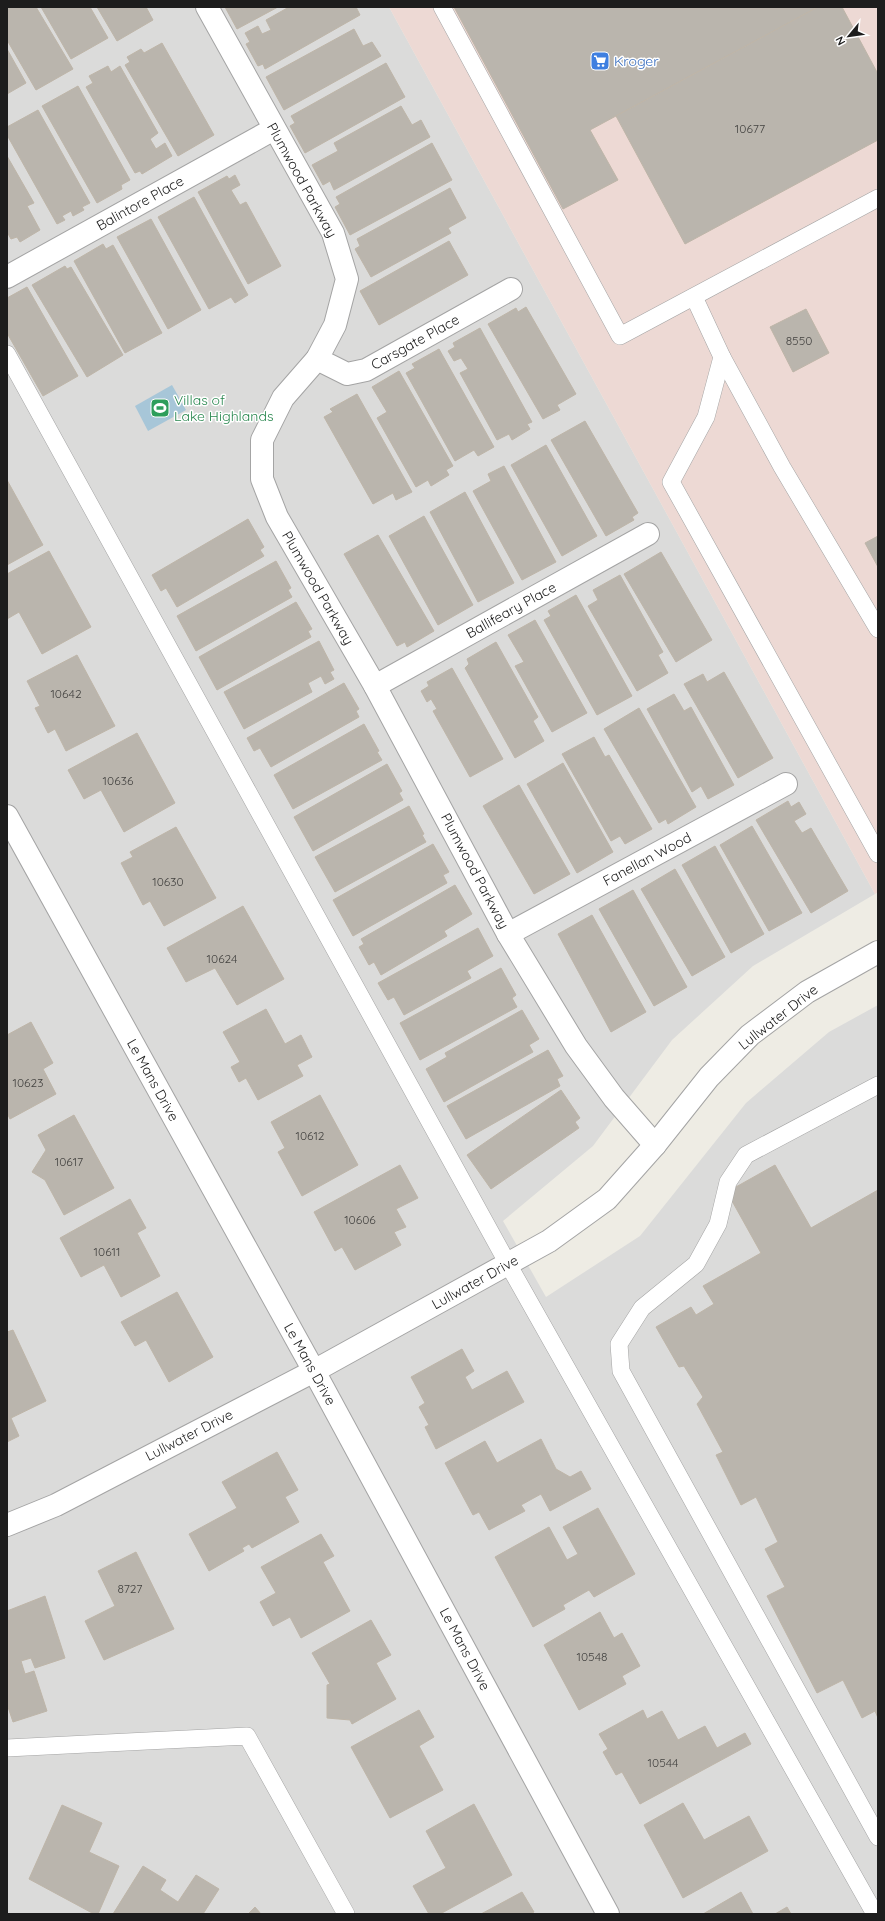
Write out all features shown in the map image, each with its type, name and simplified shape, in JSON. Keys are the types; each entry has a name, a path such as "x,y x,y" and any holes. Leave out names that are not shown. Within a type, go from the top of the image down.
{"street":[{"name":"Plumwood Parkway","path":"207,7 333,233 347,279 335,325 317,359 283,398 262,440 262,479 277,517 375,686 508,934 576,1046 614,1098 655,1145"},
{"name":"Balintore Place","path":"7,277 274,128"},
{"name":"Carsgate Place","path":"317,359 347,374 366,370 511,289"},
{"name":"Ballifeary Place","path":"375,686 648,534"},
{"name":"Fanellan Wood","path":"508,934 786,784"},
{"name":"Le Mans Drive","path":"7,816 314,1371 608,1914"},
{"name":"Lullwater Drive","path":"7,1524 56,1505 314,1371 548,1241 607,1199 655,1145 709,1077 750,1034 807,992 878,952"}],"lane":[{"path":"442,7 620,336 878,198"},
{"path":"694,297 722,357 782,467 878,629"},
{"path":"7,354 508,1264 875,1914"},
{"path":"722,357 706,417 671,482 878,854"},
{"path":"878,1085 746,1155 728,1182 718,1224 696,1264 642,1308 619,1344 621,1371 878,1837"},
{"path":"7,1748 247,1736 346,1914"}],"shaded area":[{"path":"7,7 389,7 875,894 753,966 672,1040 593,1146 503,1221 546,1297 640,1236 746,1103 829,1032 878,1005 878,1914 7,1914"},
{"path":"389,7 878,7 878,892 875,894"}],"water":[{"name":"Villas of Lake Highlands","path":"172,385 186,410 148,431 135,406"}],"building":[{"path":"7,7 36,7 73,69 36,90 7,40"},
{"path":"41,7 90,7 108,38 71,59"},
{"path":"97,7 146,7 153,20 117,41"},
{"path":"225,7 278,7 237,29"},
{"path":"289,7 356,7 360,15 265,69 263,64 258,66 246,44 250,42 245,33 258,26 262,34 271,30 266,20"},
{"name":"Kroger","path":"454,7 818,7 590,130 618,180 563,209"},
{"path":"818,7 842,7 878,74 878,140 685,244 616,116"},
{"path":"354,29 363,46 372,42 381,56 284,110 266,77"},
{"path":"162,43 214,135 178,156 125,65 130,62 127,57 141,49 144,53"},
{"path":"7,49 26,83 7,94"},
{"path":"386,63 405,97 305,153 290,126 295,123 291,116"},
{"path":"108,66 111,72 120,66 158,133 150,139 156,149 165,143 172,156 142,174 140,171 135,173 86,87 93,83 89,76"},
{"path":"78,86 130,180 121,185 122,189 97,203 42,106"},
{"path":"401,106 412,125 421,120 430,137 334,190 330,181 323,185 312,165 338,151 334,143"},
{"path":"38,110 90,203 82,207 84,210 73,216 71,211 62,216 65,220 57,224 7,135 7,127"},
{"path":"432,143 452,180 350,235 335,207 340,204 336,197"},
{"path":"7,156 34,203 27,206 40,230 20,242 17,237 11,239 7,232"},
{"path":"235,175 240,185 231,190 240,205 246,202 281,266 248,284 198,192 227,176 229,179"},
{"path":"450,188 466,218 448,228 451,233 371,277 355,249 360,246 357,239"},
{"path":"194,197 248,295 235,303 231,297 209,309 158,217"},
{"path":"151,219 201,310 168,329 117,237"},
{"path":"449,241 468,275 379,325 360,291"},
{"path":"103,244 106,249 113,245 162,333 125,353 74,261"},
{"path":"65,266 67,269 71,267 123,355 87,377 32,285"},
{"path":"27,287 78,376 43,396 7,333 7,298"},
{"path":"526,307 576,394 557,405 560,410 543,419 488,324 516,308 518,312"},
{"path":"806,309 829,353 793,372 770,327"},
{"path":"480,328 532,422 527,424 530,429 512,440 509,434 497,440 460,373 468,369 461,358 454,361 448,351 455,347 453,343"},
{"path":"439,349 494,447 478,456 474,450 455,461 406,373 415,368 412,364"},
{"path":"399,371 453,466 446,470 449,475 431,486 428,480 416,487 377,418 387,412 372,387"},
{"path":"357,394 412,492 396,500 393,493 373,504 324,417 333,412 330,409"},
{"path":"585,421 638,513 632,517 634,520 606,536 551,440"},
{"path":"546,445 597,536 562,556 511,465"},
{"path":"504,466 556,562 522,580 473,491 491,481 488,474"},
{"path":"7,480 43,545 7,565"},
{"path":"465,492 514,583 478,602 430,512"},
{"path":"424,516 473,605 438,625 389,536"},
{"path":"248,519 264,547 260,550 264,556 177,607 166,588 161,591 152,575"},
{"path":"378,535 434,631 407,647 405,642 397,646 344,554"},
{"path":"878,536 878,567 865,543"},
{"path":"49,551 91,627 42,654 19,612 7,619 7,574"},
{"path":"661,552 712,640 676,662 624,574"},
{"path":"276,561 291,588 288,590 292,597 196,651 177,616"},
{"path":"620,575 663,652 658,655 668,673 637,691 588,606 598,600 593,590"},
{"path":"576,595 632,696 597,715 544,620 551,616 548,611"},
{"path":"296,602 312,629 308,631 311,637 217,690 199,657"},
{"path":"535,620 587,713 552,732 515,666 524,662 508,635"},
{"path":"319,641 334,670 330,672 334,679 325,684 321,676 308,683 312,692 244,729 224,692"},
{"path":"496,642 538,717 533,721 544,741 515,758 465,668 469,664 467,659"},
{"path":"77,655 115,726 66,751 55,729 48,733 35,708 40,706 27,681"},
{"path":"452,668 503,759 470,777 433,711 437,709 431,699 427,702 421,691 429,686 427,682"},
{"path":"724,672 773,758 738,778 684,684 703,674 707,682"},
{"path":"344,683 359,709 356,711 359,717 271,767 260,748 254,751 247,738"},
{"path":"674,694 684,711 691,707 734,785 708,799 701,786 692,792 647,709"},
{"path":"639,708 696,807 668,824 666,819 659,823 604,729"},
{"path":"364,724 379,751 377,752 382,760 293,809 274,775"},
{"path":"137,733 175,803 124,832 101,790 84,799 68,770"},
{"path":"594,737 605,757 609,755 652,829 625,844 620,836 611,841 562,754"},
{"path":"563,763 613,852 577,873 527,784"},
{"path":"387,764 402,791 399,793 403,800 313,851 294,817"},
{"path":"519,785 570,874 534,894 483,806"},
{"path":"788,801 791,807 799,802 806,814 794,821 802,833 811,828 848,891 811,913 756,820"},
{"path":"409,806 424,834 422,835 426,842 335,892 315,857"},
{"path":"752,826 802,913 769,931 720,845"},
{"path":"176,827 216,898 164,926 150,901 143,905 121,863 133,857 130,852"},
{"path":"433,844 449,872 443,875 447,883 353,936 333,900"},
{"path":"715,846 764,934 731,953 682,865"},
{"path":"675,869 725,957 692,976 641,889"},
{"path":"455,885 472,914 444,931 447,936 381,975 374,962 369,965 359,947 364,944 361,939"},
{"path":"633,890 687,987 654,1006 599,909"},
{"path":"243,906 284,979 237,1005 215,968 186,982 167,948"},
{"path":"592,915 646,1012 611,1032 558,934"},
{"path":"478,928 493,956 467,971 471,978 404,1015 394,997 388,1000 378,983"},
{"path":"501,968 516,995 512,998 517,1007 420,1060 400,1023"},
{"path":"266,1009 285,1044 301,1035 312,1057 297,1065 303,1076 258,1100 246,1078 239,1082 231,1067 240,1062 223,1032"},
{"path":"522,1010 539,1039 529,1045 533,1052 444,1102 426,1069 447,1057 445,1053"},
{"path":"31,1022 53,1063 43,1069 56,1094 10,1119 7,1113 7,1035"},
{"path":"548,1050 563,1076 557,1079 560,1086 466,1139 447,1106"},
{"path":"561,1090 580,1118 575,1122 579,1128 491,1189 467,1155"},
{"path":"320,1095 358,1165 302,1196 278,1152 285,1148 271,1122"},
{"path":"74,1115 114,1188 64,1215 45,1180 32,1172 46,1150 38,1135"},
{"path":"400,1165 418,1198 396,1209 406,1227 394,1232 401,1245 355,1270 342,1247 335,1251 314,1212"},
{"path":"775,1165 811,1228 878,1190 878,1718 875,1711 862,1718 843,1680 817,1693 767,1596 785,1587 765,1549 778,1542 756,1497 741,1505 716,1455 723,1452 697,1404 703,1397 684,1366 679,1367 656,1327 691,1307 696,1315 714,1304 703,1286 761,1253 727,1192"},
{"path":"130,1199 146,1228 137,1233 160,1276 121,1297 104,1265 81,1277 60,1238"},
{"path":"177,1292 213,1357 169,1382 146,1340 135,1346 121,1322"},
{"path":"13,1330 46,1401 11,1418 19,1436 7,1442 7,1332"},
{"path":"462,1349 474,1371 465,1377 472,1390 507,1371 524,1402 436,1449 425,1427 429,1425 419,1407 425,1403 411,1377"},
{"path":"541,1439 556,1469 570,1477 581,1471 591,1489 550,1511 541,1494 521,1505 525,1511 489,1530 479,1512 473,1515 445,1463 485,1441 497,1463"},
{"path":"277,1452 298,1490 285,1497 299,1522 252,1548 249,1544 242,1548 244,1551 209,1571 189,1534 237,1508 222,1482"},
{"path":"598,1508 635,1574 594,1597 589,1590 563,1605 565,1609 533,1627 495,1557 549,1527 567,1560 578,1554 563,1527"},
{"path":"321,1534 334,1556 323,1562 350,1611 301,1638 290,1617 273,1626 260,1602 276,1593 261,1567"},
{"path":"136,1552 174,1629 104,1660 85,1621 115,1606 98,1571"},
{"path":"45,1596 65,1658 35,1668 31,1658 21,1661 25,1674 34,1671 47,1711 13,1722 7,1704 7,1611"},
{"path":"600,1612 614,1638 622,1633 640,1666 622,1676 626,1684 579,1710 544,1645"},
{"path":"371,1620 391,1655 376,1663 396,1699 352,1724 350,1720 327,1718 327,1685 330,1684 312,1653"},
{"path":"419,1710 434,1737 419,1746 443,1790 390,1818 351,1747"},
{"path":"643,1710 647,1719 662,1711 678,1740 705,1726 717,1748 745,1733 751,1744 640,1804 622,1772 616,1775 603,1752 608,1749 599,1734"},
{"path":"683,1803 704,1840 749,1816 768,1851 683,1898 644,1825"},
{"path":"474,1804 512,1875 440,1914 429,1914 413,1886 446,1868 426,1831"},
{"path":"62,1805 102,1823 89,1852 119,1866 98,1914 94,1914 29,1879"},
{"path":"143,1866 166,1880 160,1890 178,1902 196,1875 219,1889 203,1914 113,1914"},
{"path":"522,1892 534,1912 530,1914 481,1914"},
{"path":"741,1892 753,1914 703,1914"},
{"path":"255,1907 261,1914 248,1914"},
{"path":"787,1907 791,1914 775,1914"}],"place":[{"name":"Kroger","path":"600,61"},
{"name":"Villas of Lake Highlands","path":"160,408"}]}
